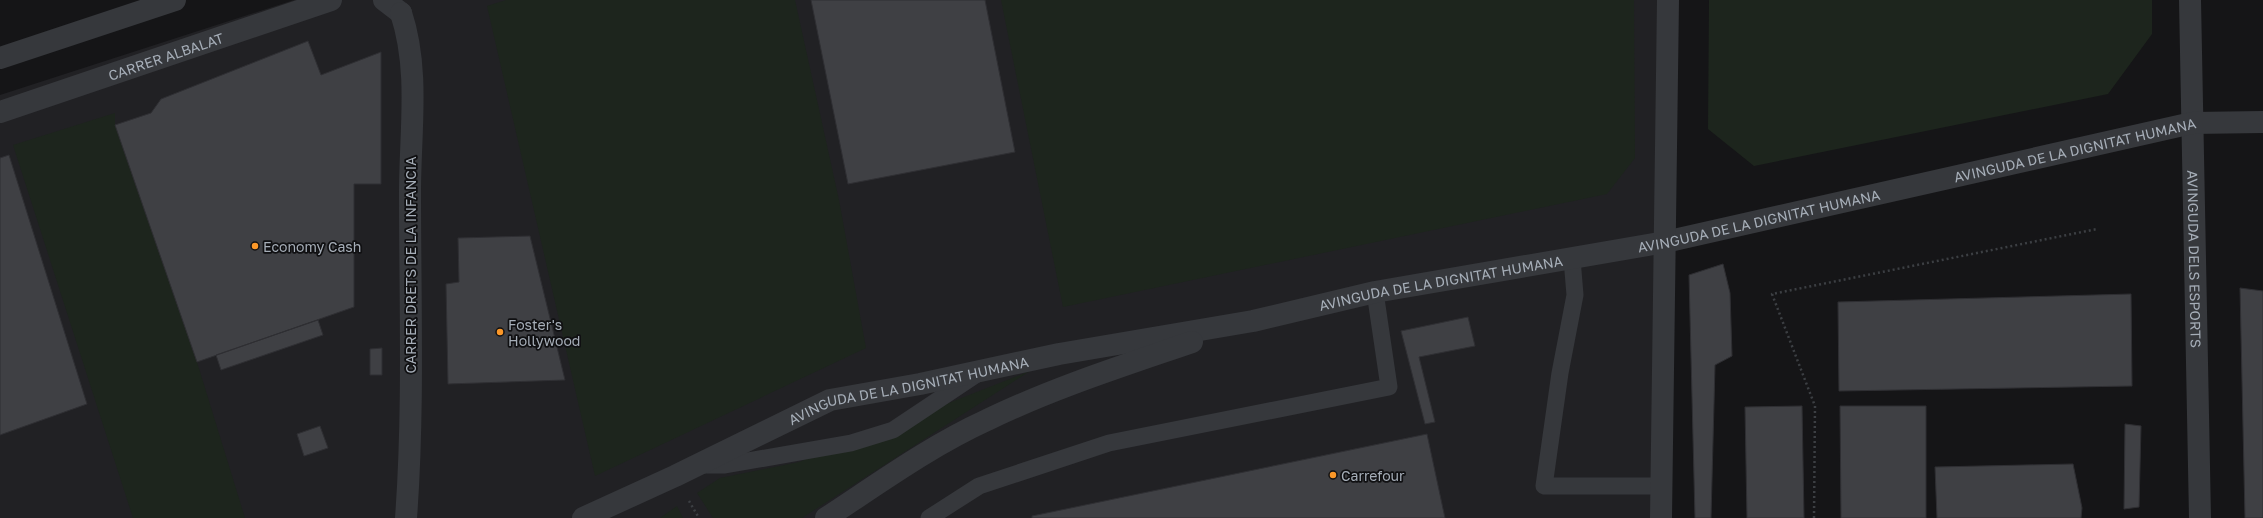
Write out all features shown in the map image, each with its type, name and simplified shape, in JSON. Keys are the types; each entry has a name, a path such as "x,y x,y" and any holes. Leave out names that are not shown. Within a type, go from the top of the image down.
{"street":[{"path":"0,58 175,0"},
{"name":"CARRER ALBALAT","path":"0,112 331,0"},
{"path":"1661,518 1668,0"},
{"name":"AVINGUDA DELS ESPORTS","path":"2190,0 2200,518"},
{"name":"CARRER DRETS DE LA INFANCIA","path":"399,4 409,37 413,67 410,167 410,466 406,518"},
{"name":"AVINGUDA DE LA DIGNITAT HUMANA","path":"583,518 674,476 695,464 830,400 920,384 1059,354 1253,321 1376,292 1665,242 2192,123 2263,122"},
{"name":"AVINGUDA DE LA DIGNITAT HUMANA","path":"826,518 918,459 985,420 1060,387 1253,321"}],"lane":[{"path":"1572,259 1575,295 1560,373 1544,486 1661,486"},
{"path":"929,518 979,486 1109,444 1389,387 1376,292"},
{"path":"695,464 725,465 851,443 893,430 984,370"}],"path":[{"path":"1814,518 1815,406 1772,294 2098,229"}],"shaded area":[{"path":"294,0 1659,0 1651,518 0,518 0,95"},
{"path":"506,0 795,0 839,200 866,348 595,476 487,6"},
{"path":"1001,0 1634,0 1635,158 1607,194 1063,307"},
{"path":"1709,0 2152,0 2152,34 2108,94 1754,166 1708,129"},
{"path":"115,113 115,125 197,362 245,518 133,518 13,145"},
{"path":"1030,371 802,518 713,518 697,493 720,478 799,462"},
{"path":"677,506 683,518 660,518"}],"building":[{"path":"811,0 985,0 1015,152 848,184"},
{"name":"Economy Cash","path":"308,41 321,75 381,52 381,184 354,184 354,307 197,362 115,125 151,113 161,99"},
{"path":"9,155 87,404 0,435 0,158"},
{"name":"Foster's Hollywood","path":"530,236 565,380 448,384 446,284 459,282 458,238"},
{"path":"1723,264 1730,293 1732,356 1715,365 1711,518 1695,518 1689,275"},
{"path":"2240,288 2263,291 2263,518 2245,518"},
{"path":"2131,294 2132,386 1839,391 1838,302"},
{"path":"1468,317 1475,346 1419,357 1435,422 1425,424 1401,331"},
{"path":"318,320 323,335 221,370 216,355"},
{"path":"382,348 382,375 370,375 370,349"},
{"path":"1802,406 1804,518 1747,518 1745,407"},
{"path":"1840,406 1926,406 1926,518 1841,518"},
{"path":"2125,424 2141,426 2139,507 2124,509"},
{"path":"320,426 328,448 304,456 297,434"},
{"name":"Carrefour","path":"1427,434 1445,518 1032,518 1032,516"},
{"path":"2073,464 2082,508 2081,518 1937,518 1935,467"}],"place":[{"name":"Economy Cash","path":"255,246"},
{"name":"Foster's Hollywood","path":"500,332"},
{"name":"Carrefour","path":"1333,475"}]}
